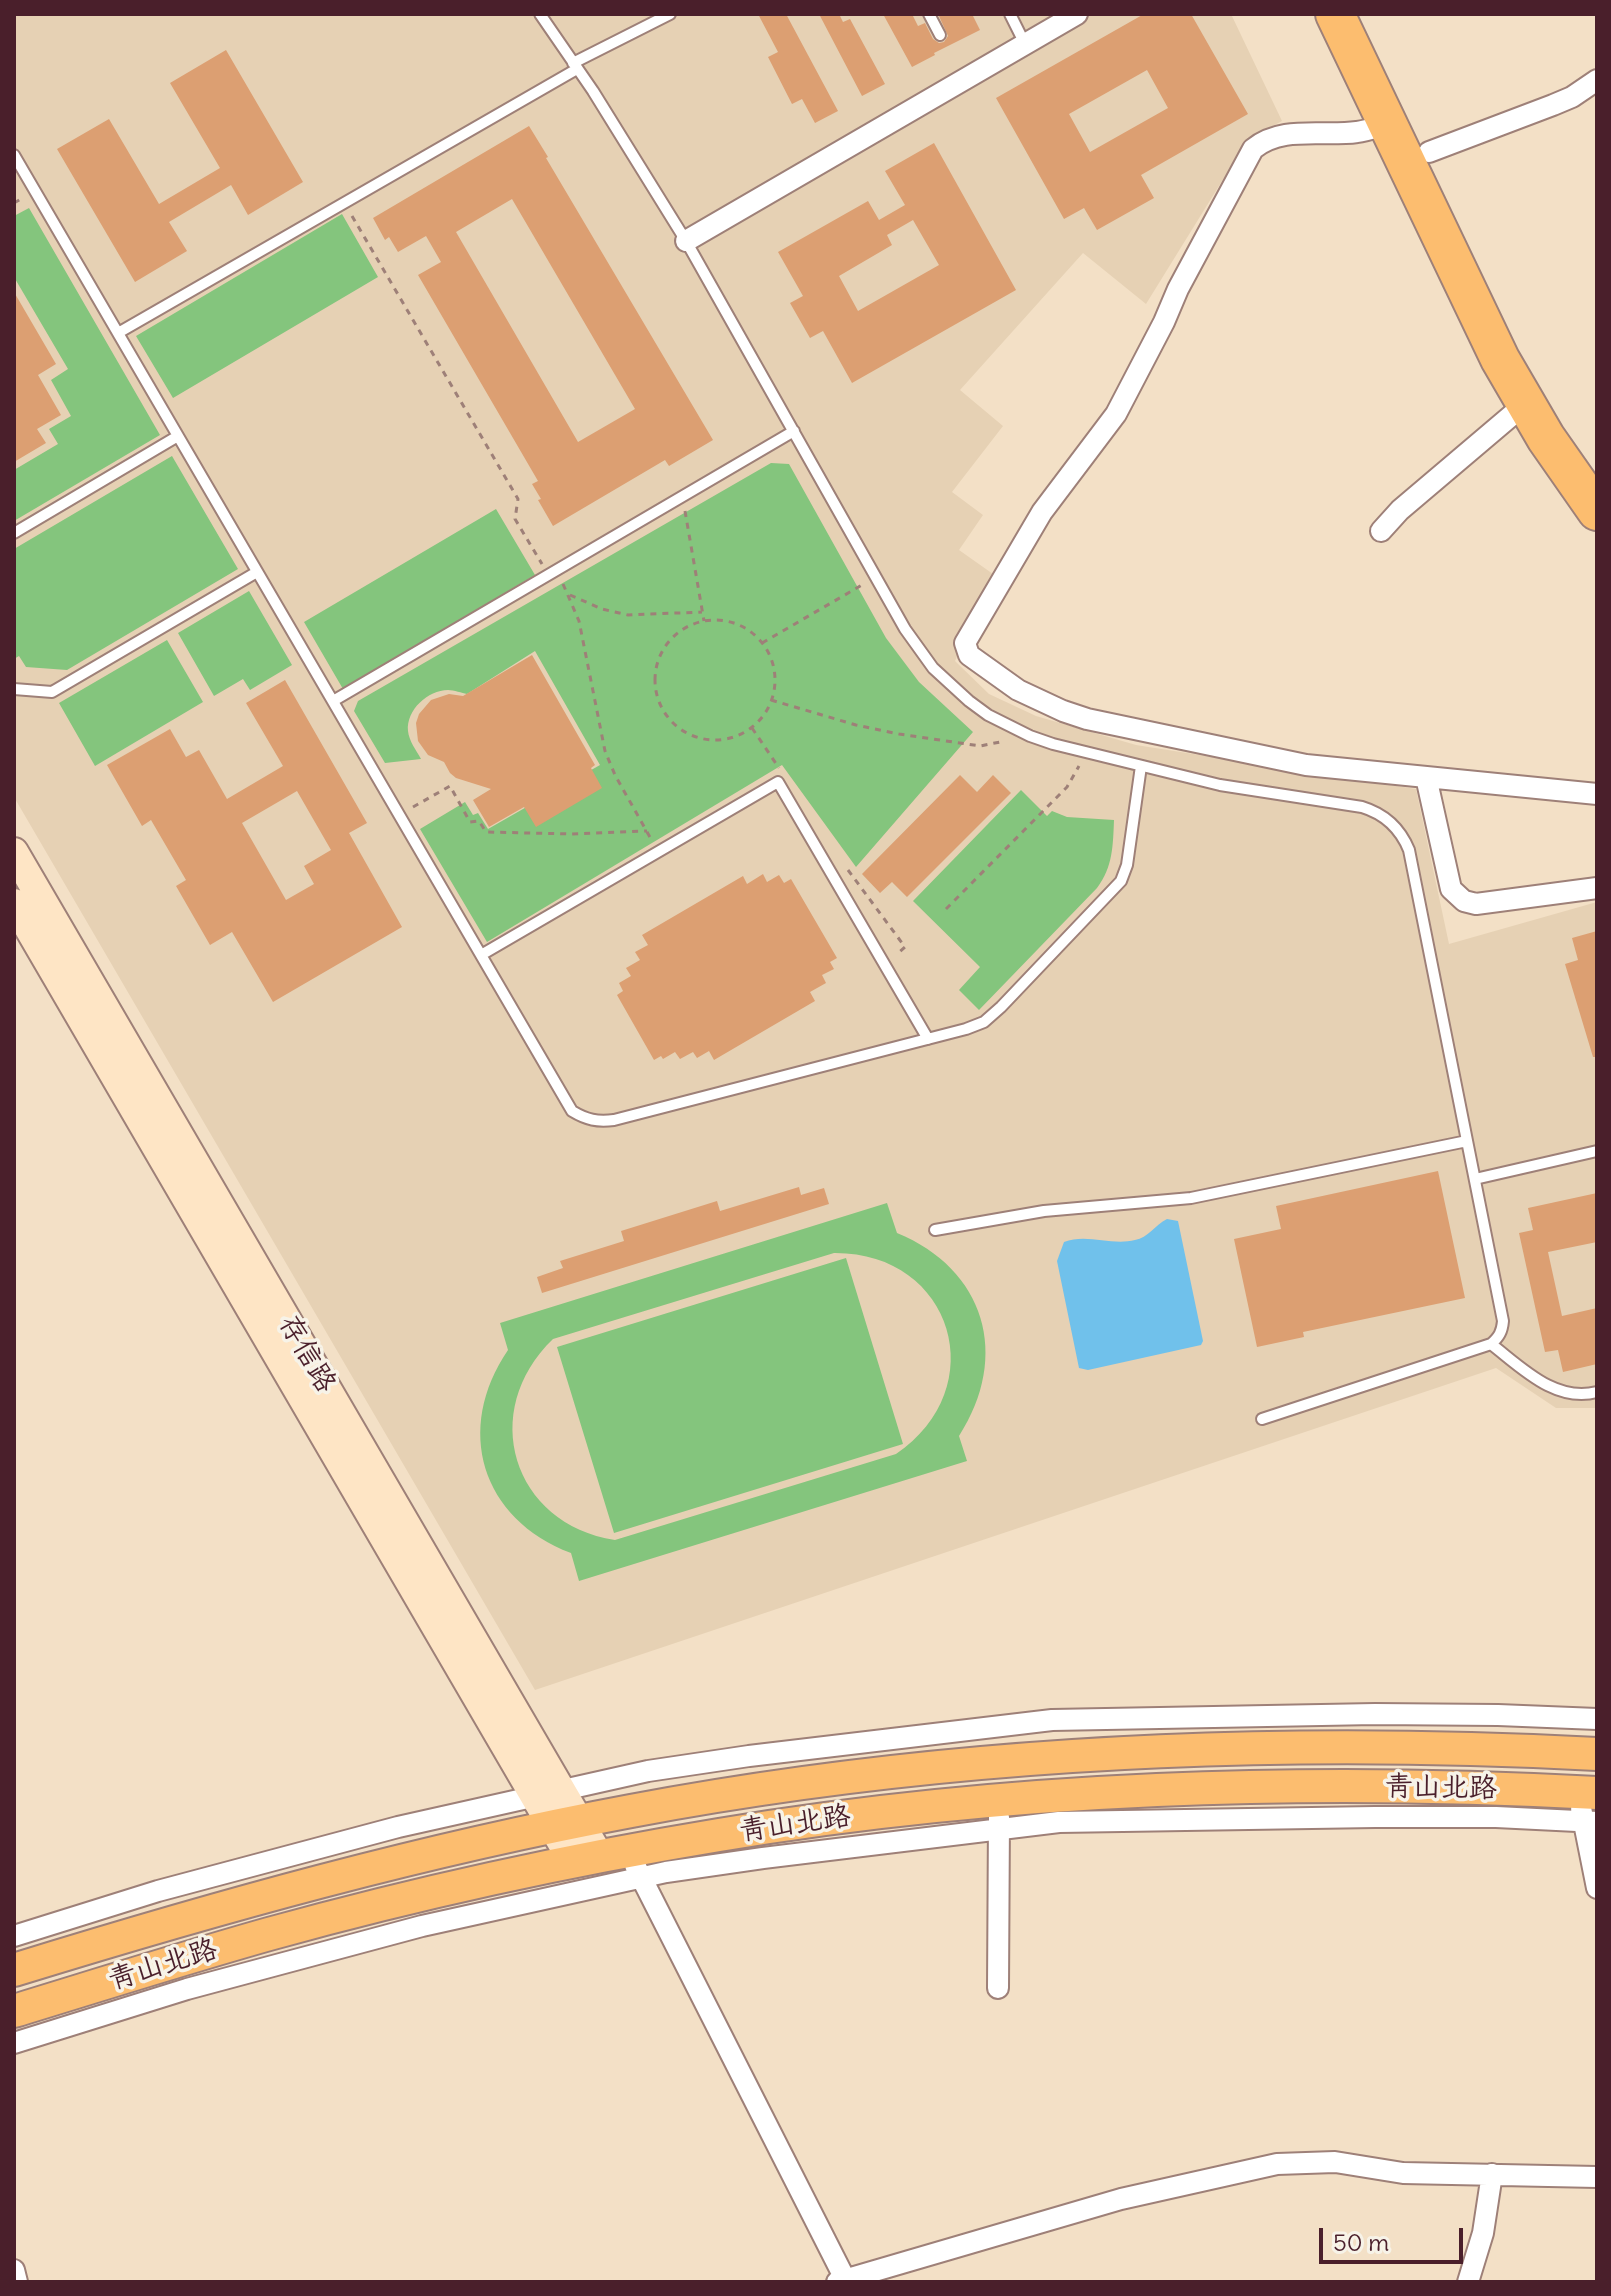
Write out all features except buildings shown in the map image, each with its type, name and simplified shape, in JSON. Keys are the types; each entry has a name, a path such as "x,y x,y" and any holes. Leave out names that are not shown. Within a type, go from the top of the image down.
{"highway":[{"path":"1335,14 1500,359 1525,404 1597,511"},
{"path":"1363,14 1522,347 1597,467"}],"main road":[{"name":"青山北路","path":"14,1970 258,1897 377,1866 566,1824 798,1783 948,1766 1203,1750 1478,1749 1597,1754"},
{"name":"青山北路","path":"14,2011 269,1934 401,1900 610,1862 803,1822 999,1815 1115,1793 1280,1787 1447,1788 1589,1807"}],"street":[{"path":"686,241 1077,14"},
{"path":"1429,152 1572,97 1597,80"},
{"path":"1387,124 1357,132 1277,136 1253,149 1116,414 1042,512 965,643 969,655 1018,690 1052,707 1087,719 1306,765 1597,794"},
{"path":"1381,531 1400,510 1525,404"},
{"path":"1426,777 1451,889 1459,898 1476,904 1597,888"},
{"name":"存信路","path":"14,852 547,1792"},
{"name":"存信路","path":"14,903 566,1824 610,1862"},
{"path":"14,1936 158,1891 398,1827 648,1771 749,1756 1052,1720 1375,1714 1597,1719"},
{"path":"1589,1807 1597,1888"},
{"path":"998,1988 999,1815"},
{"path":"14,2043 187,1989 422,1926 610,1862 841,2281 1055,2217 1255,2168 1300,2162 1335,2162 1403,2173 1597,2177"},
{"path":"1468,2282 1483,2233 1492,2174"},
{"path":"14,2270 17,2282"}],"lane":[{"path":"540,14 686,241 905,629 933,668 988,715 1030,736 1220,785 1362,807 1381,815 1398,829 1409,850 1503,1321 1500,1336 1491,1344 1262,1419"},
{"path":"118,333 575,66 670,14"},
{"path":"929,14 940,35"},
{"path":"1010,14 1025,44"},
{"path":"14,155 572,1111 592,1121 614,1120 984,1022 1121,881 1127,865 1141,766"},
{"path":"333,701 794,431"},
{"path":"14,533 178,436"},
{"path":"14,689 52,692 257,572"},
{"path":"481,955 778,782 928,1039"},
{"path":"935,1230 1044,1211 1191,1198 1467,1141"},
{"path":"1475,1179 1597,1151"},
{"path":"1491,1344 1542,1383 1575,1393 1597,1392"}],"path":[{"path":"344,202 518,499 515,519 569,595 584,641 605,751 615,775 658,851"},
{"path":"683,496 704,621"},
{"path":"762,643 875,577"},
{"path":"569,595 602,609 628,615 702,612"},
{"path":"704,621 728,621 741,625 762,643 774,668 771,700 761,718 752,728 729,739 702,739 689,735 668,718 661,707 655,681 660,654 676,633 704,621"},
{"path":"771,700 856,725 939,741 980,746 1030,736"},
{"path":"946,909 1067,787 1086,752"},
{"path":"399,815 450,786 470,822 479,821 486,832 572,834 647,831"}],"shaded area":[{"path":"14,14 1231,14 1282,121 1248,139 1146,304 1083,253 960,390 1003,426 952,492 983,515 959,550 993,574 955,661 989,694 1036,716 1136,745 1416,789 1449,944 1597,902 1597,1408 1556,1408 1496,1368 535,1690 14,797"}],"green space":[{"path":"29,208 160,435 14,521 14,470 58,444 49,429 71,416 51,380 68,369 14,277 14,216"},
{"path":"342,214 378,277 173,398 136,336"},
{"path":"172,456 238,569 67,670 26,667 19,656 14,659 14,549"},
{"path":"771,463 789,464 886,638 919,682 973,732 856,867 782,765 487,942 420,829 465,802 473,815 478,813 488,829 600,765 535,651 467,694 450,690 426,697 408,723 411,742 421,759 385,763 354,711 358,701"},
{"path":"496,509 535,575 343,689 304,622"},
{"path":"249,591 292,665 250,690 243,679 214,696 178,633"},
{"path":"167,640 203,702 95,766 59,703"},
{"path":"1021,790 1047,816 1052,811 1067,817 1114,820 1111,856 1097,888 979,1010 959,990 980,967 913,901"},
{"path":"887,1203 897,1233 927,1249 951,1269 969,1292 980,1318 985,1346 984,1376 975,1406 959,1436 967,1461 579,1581 571,1553 540,1538 516,1518 497,1495 486,1468 480,1440 482,1410 492,1380 508,1350 500,1323","holes":["834,1253 875,1259 908,1275 932,1299 946,1328 951,1361 944,1395 926,1426 896,1454 615,1540 580,1530 551,1512 530,1488 517,1460 512,1430 517,1399 530,1368 553,1339"]},
{"path":"846,1258 903,1444 614,1533 557,1347"}],"water":[{"path":"1167,1219 1178,1221 1203,1341 1201,1345 1088,1370 1079,1368 1057,1261 1064,1242 1081,1239 1135,1240 1144,1237"}]}
